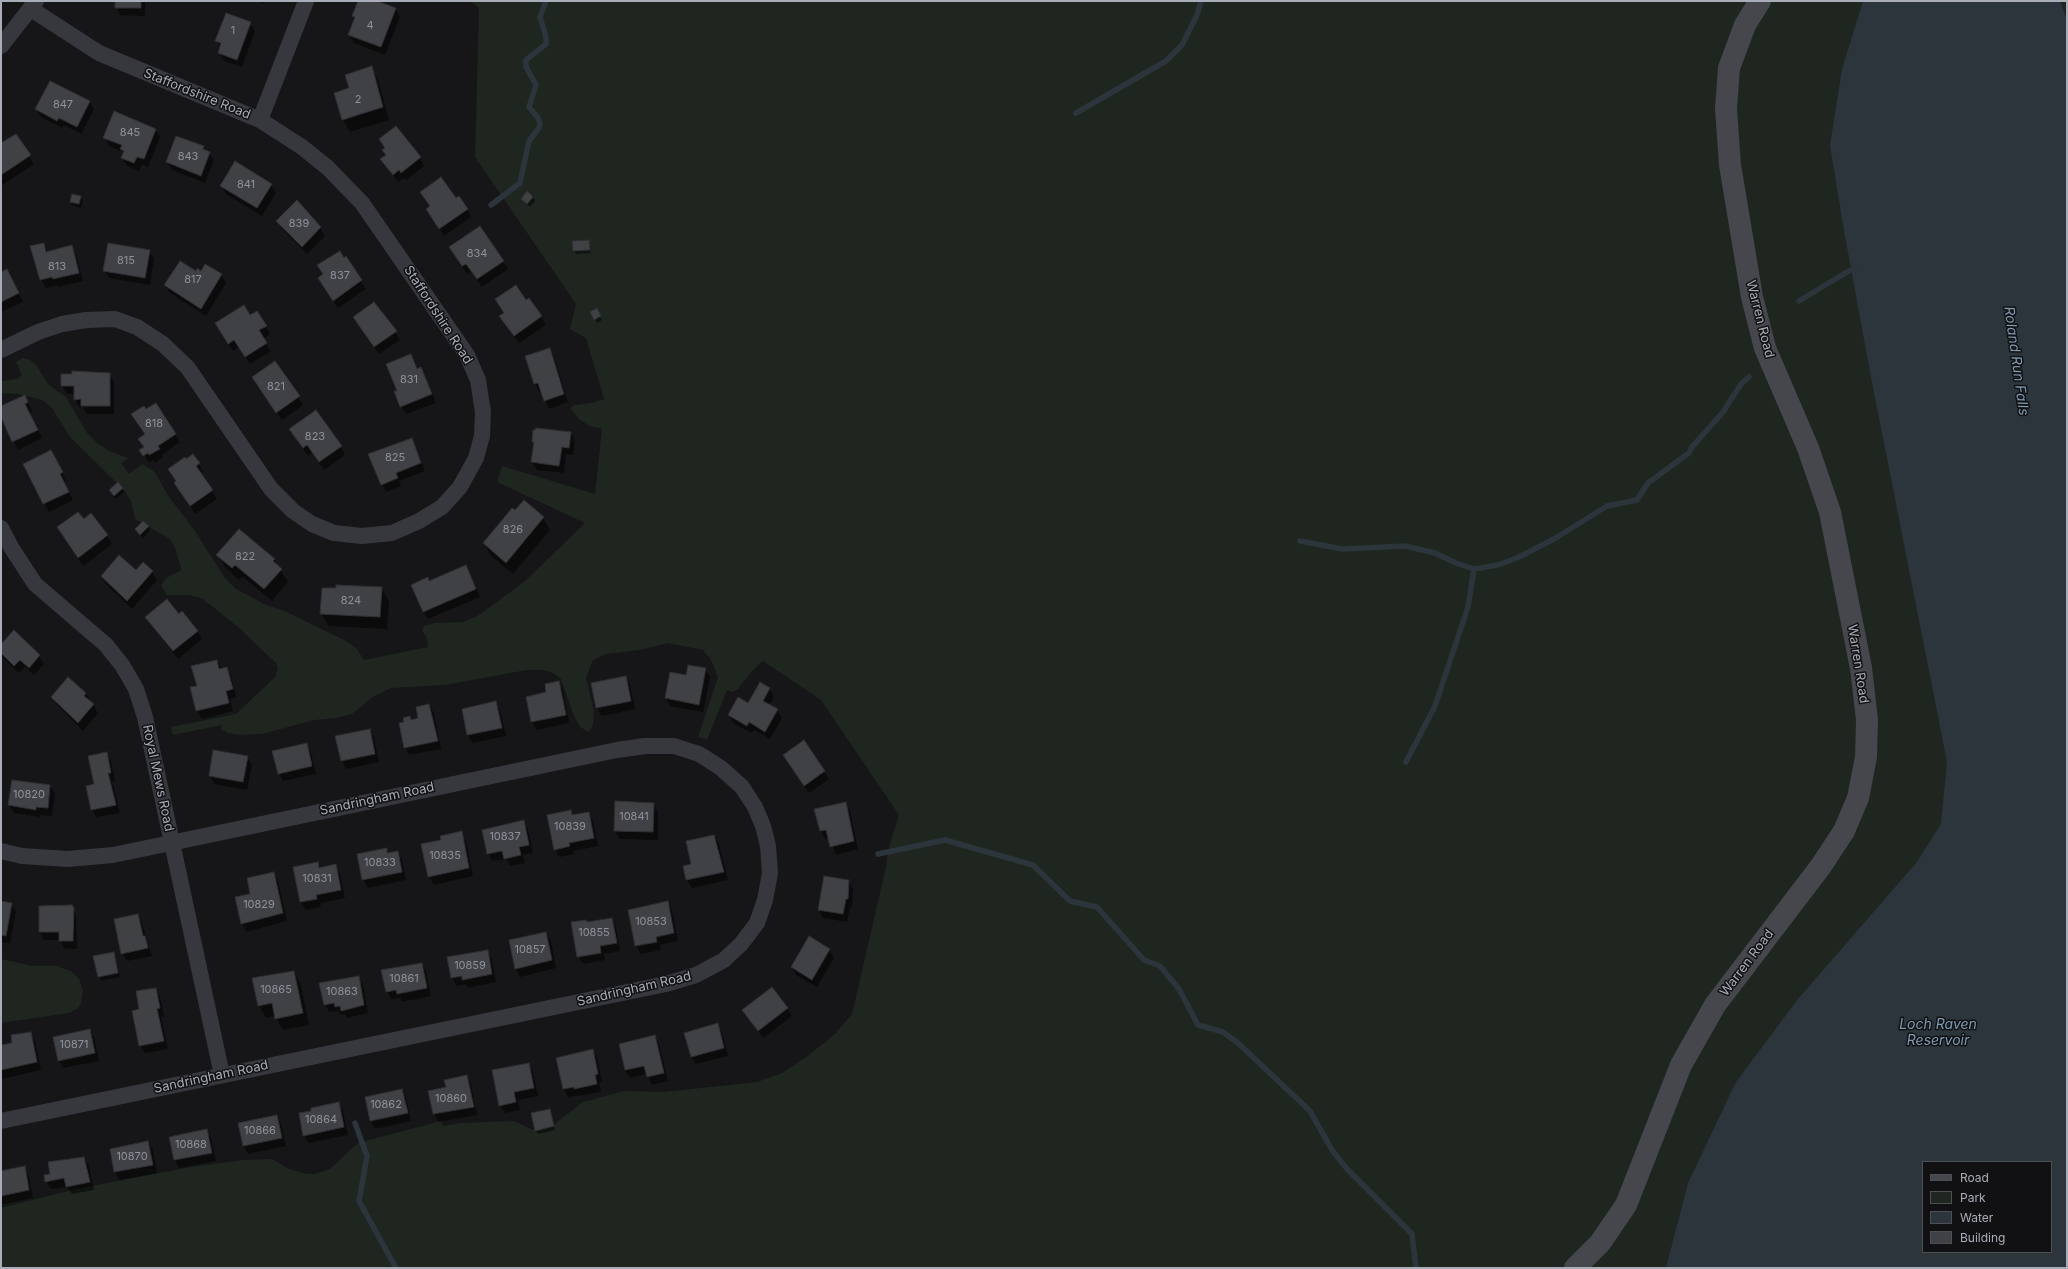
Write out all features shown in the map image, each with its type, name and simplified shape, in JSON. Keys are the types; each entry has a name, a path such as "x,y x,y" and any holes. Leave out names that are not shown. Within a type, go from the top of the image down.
{"street":[{"path":"260,120 306,1"},
{"name":"Warren Road","path":"1576,1268 1600,1243 1626,1205 1680,1066 1715,1004 1821,866 1844,831 1858,798 1866,756 1867,720 1861,668 1830,512 1808,448 1765,348 1752,297 1730,165 1726,109 1729,68 1745,25 1760,1"},
{"path":"1,46 33,5"},
{"name":"Staffordshire Road","path":"1,350 38,332 62,324 86,320 115,319 137,327 163,344 188,368 271,489 293,511 312,524 334,533 362,536 392,533 419,521 442,507 460,487 476,458 482,436 483,412 478,380 467,355 362,203 328,168 302,147 260,120 98,53 33,5"},
{"name":"Royal Mews Road","path":"1,528 10,547 35,584 106,645 122,665 136,689 145,717 222,1075"},
{"name":"Sandringham Road","path":"1,851 22,856 67,859 113,854 617,750 646,746 674,746 699,754 721,768 742,787 755,807 768,846 770,873 765,900 757,922 741,944 724,960 696,975 666,984 1,1121"}],"green space":[{"path":"470,1 2067,1 2067,1268 1,1268 1,1208 76,1189 191,1167 244,1160 272,1159 289,1169 306,1174 315,1174 330,1169 358,1143 441,1121 443,1126 460,1123 514,1121 533,1130 553,1125 583,1102 624,1091 664,1092 757,1082 782,1073 805,1058 835,1034 852,1014 890,843 899,815 821,700 763,661 753,670 738,689 732,692 727,690 707,740 698,737 718,677 711,660 703,650 668,643 640,650 606,654 593,660 586,678 594,711 593,724 590,731 580,727 574,716 561,679 553,673 543,670 527,670 445,685 391,688 371,698 352,714 336,718 314,720 262,734 239,735 228,733 221,729 222,725 173,735 171,727 236,714 275,677 278,669 276,663 239,628 203,599 190,595 167,595 161,585 166,578 180,571 181,568 175,548 170,539 135,519 131,501 125,491 70,437 52,408 42,400 19,394 1,393 1,381 17,379 22,375 16,362 23,358 30,360 36,365 49,385 66,397 87,433 96,442 109,451 128,458 121,463 129,474 142,464 154,471 169,497 193,528 225,578 236,589 264,604 287,612 346,641 357,649 364,660 428,647 427,638 422,630 424,626 434,623 463,622 479,615 524,582 585,523 497,482 502,466 595,494 602,429 590,426 580,420 570,408 574,405 592,403 604,399 586,338 570,329 576,304 475,157 479,8"},
{"path":"1,959 32,966 56,966 71,971 79,979 83,990 81,1003 78,1008 69,1013 1,1023"}],"water":[{"name":"Loch Raven Reservoir","path":"1863,1 2060,1 2067,21 2067,1268 1666,1268 1688,1183 1736,1082 1798,999 1917,862 1941,824 1947,762 1870,372 1830,145 1842,69"}],"building":[{"path":"115,1 141,1 141,8 115,8"},
{"path":"358,1 377,1 396,8 381,47 348,35 355,17 352,16"},
{"path":"226,13 251,22 237,60 218,53 221,43 215,41"},
{"path":"372,66 383,107 342,120 334,93 349,88 345,75"},
{"path":"50,81 90,101 77,127 59,118 57,121 35,109"},
{"path":"114,111 156,129 144,159 137,157 134,163 121,158 124,151 120,149 122,145 103,138"},
{"path":"396,126 421,157 401,173 399,170 393,175 380,159 386,155 382,150 385,148 379,139"},
{"path":"16,134 31,155 1,175 1,143"},
{"path":"176,136 204,146 203,149 210,152 201,176 166,162"},
{"path":"235,161 272,184 257,208 220,186"},
{"path":"441,177 456,198 459,196 468,209 439,229 426,209 430,206 420,192"},
{"path":"527,191 533,197 527,204 521,199"},
{"path":"72,194 81,196 79,204 70,202"},
{"path":"297,200 321,227 302,247 276,221"},
{"path":"480,226 504,261 477,279 466,264 462,266 449,247"},
{"path":"589,240 590,250 573,251 572,241"},
{"path":"44,243 46,252 72,245 79,273 53,279 52,277 40,280 30,246"},
{"path":"108,243 150,250 145,278 103,271"},
{"path":"340,251 344,258 346,256 362,280 333,301 318,278 323,274 317,265"},
{"path":"180,261 196,271 197,268 201,271 205,264 222,274 201,309 164,285"},
{"path":"7,269 19,293 1,302 1,272"},
{"path":"516,285 526,300 529,298 542,316 514,336 499,316 504,313 495,299"},
{"path":"374,302 397,331 374,347 353,317"},
{"path":"244,305 250,315 257,311 267,326 259,330 267,343 245,357 234,340 228,344 215,323"},
{"path":"597,308 601,316 594,320 590,312"},
{"path":"550,348 564,394 544,401 538,383 534,384 525,356"},
{"path":"411,354 417,369 421,367 432,394 400,407 394,391 397,391 386,364"},
{"path":"275,361 300,396 276,413 252,377"},
{"path":"72,371 110,373 110,406 81,406 81,399 74,400 74,386 61,386 61,374 72,374"},
{"path":"25,395 28,402 25,404 38,430 12,442 1,417 1,406"},
{"path":"156,403 176,434 158,446 160,449 149,455 148,453 143,456 139,450 144,447 138,439 145,434 131,414 144,406 146,409"},
{"path":"316,410 342,446 319,462 307,445 303,448 289,429"},
{"path":"536,428 571,432 569,448 562,447 559,466 531,462 534,442 532,442 533,430"},
{"path":"412,438 421,463 396,473 398,478 381,485 368,454"},
{"path":"51,450 63,472 60,474 69,492 43,504 23,464"},
{"path":"193,454 200,463 196,466 213,490 190,506 174,483 176,481 168,469 185,457 186,459"},
{"path":"118,482 123,488 114,496 109,490"},
{"path":"524,500 544,517 506,563 483,543 512,508 515,510"},
{"path":"78,512 84,519 91,513 108,535 78,558 57,527"},
{"path":"143,521 149,526 140,535 135,529"},
{"path":"239,529 275,559 273,561 282,569 264,589 235,565 232,568 216,555"},
{"path":"119,555 136,570 143,562 153,571 127,601 101,576"},
{"path":"466,565 476,589 423,612 411,585 428,577 429,581"},
{"path":"336,585 382,587 380,617 320,614 322,588 336,588"},
{"path":"167,599 179,614 182,611 198,631 173,651 145,617"},
{"path":"14,630 40,655 29,668 20,660 14,666 1,653 1,644"},
{"path":"217,660 219,669 227,667 233,689 226,691 229,703 196,711 190,687 197,686 191,666"},
{"path":"688,665 706,668 699,705 665,698 670,672 686,675"},
{"path":"626,676 631,701 596,708 591,683"},
{"path":"68,677 86,693 84,696 94,704 78,723 51,697"},
{"path":"559,681 566,715 531,722 526,697 546,692 545,684"},
{"path":"760,682 770,688 763,701 778,709 765,732 749,722 747,726 728,715 738,697 748,703"},
{"path":"496,701 502,728 467,735 462,709"},
{"path":"429,704 438,741 404,748 399,723 404,722 403,718 410,716 411,720 418,718 416,707"},
{"path":"370,729 375,754 341,761 335,736"},
{"path":"804,740 825,771 804,786 783,755"},
{"path":"307,743 312,766 278,774 272,751"},
{"path":"213,750 248,756 243,782 209,776"},
{"path":"107,752 111,773 108,773 116,805 91,810 86,786 94,784 88,756"},
{"path":"12,780 50,785 48,808 36,807 36,810 8,805"},
{"path":"615,801 654,803 653,832 614,831"},
{"path":"846,802 854,841 830,847 826,830 820,831 814,809"},
{"path":"571,810 572,815 589,812 594,838 569,843 570,846 554,850 547,815"},
{"path":"524,820 529,845 519,847 521,855 504,859 502,851 487,854 482,830"},
{"path":"462,831 469,868 428,877 421,844 441,840 440,836"},
{"path":"714,835 724,872 686,880 683,866 691,864 686,841"},
{"path":"387,848 387,853 398,851 402,872 362,880 357,854"},
{"path":"318,862 319,868 336,864 341,890 316,895 317,899 300,902 293,867"},
{"path":"274,872 283,913 241,924 235,897 250,894 247,878"},
{"path":"824,876 849,880 848,899 846,899 843,914 818,910"},
{"path":"1,901 12,903 6,936 1,935"},
{"path":"668,901 674,933 656,937 657,942 635,946 628,910"},
{"path":"72,905 74,908 73,941 59,941 59,932 39,932 39,906"},
{"path":"138,914 143,936 145,936 148,948 121,954 114,919"},
{"path":"612,918 617,943 600,946 601,953 577,957 571,922 586,920 587,922"},
{"path":"546,932 552,960 515,969 509,940"},
{"path":"809,936 830,949 812,980 791,967"},
{"path":"488,950 492,974 462,980 462,976 451,978 447,957"},
{"path":"114,952 118,973 98,977 93,956"},
{"path":"422,963 427,988 397,994 396,990 386,992 381,970"},
{"path":"294,971 303,1013 275,1019 272,1003 258,1006 252,978"},
{"path":"359,976 364,1005 341,1011 340,1006 335,1007 334,1003 324,1005 319,983"},
{"path":"772,987 788,1008 758,1031 742,1010"},
{"path":"156,988 160,1008 157,1009 164,1041 139,1046 132,1011 139,1009 136,991"},
{"path":"718,1023 724,1048 691,1057 684,1033"},
{"path":"90,1029 95,1053 58,1061 53,1037"},
{"path":"31,1032 37,1062 1,1070 1,1045 12,1043 11,1035"},
{"path":"655,1035 664,1073 647,1077 644,1066 625,1070 619,1044"},
{"path":"593,1049 598,1074 595,1075 597,1084 574,1089 574,1087 563,1089 556,1058"},
{"path":"529,1063 534,1088 514,1092 516,1102 499,1106 492,1070"},
{"path":"467,1075 474,1107 433,1114 428,1091 446,1087 444,1080"},
{"path":"402,1089 408,1113 370,1121 365,1097"},
{"path":"339,1102 344,1127 303,1136 299,1113 311,1111 311,1108"},
{"path":"550,1109 554,1126 535,1131 531,1113"},
{"path":"277,1115 282,1138 243,1146 238,1123"},
{"path":"207,1129 212,1153 174,1160 169,1137"},
{"path":"148,1141 153,1165 114,1172 110,1149"},
{"path":"84,1157 90,1182 66,1187 64,1178 45,1182 44,1175 50,1174 48,1162"},
{"path":"25,1166 29,1190 1,1196 1,1171"}],"waterway":[{"path":"491,205 520,183 529,141 539,128 540,123 538,118 529,107 536,85 526,67 526,60 546,44 546,37 540,17 546,1"},
{"path":"1076,113 1166,61 1182,45 1197,15 1201,1"},
{"path":"1799,301 1857,266"},
{"path":"1300,541 1342,549 1405,546 1435,553 1456,563 1474,569 1498,565 1517,558 1554,539 1607,506 1637,500 1648,483 1689,453 1692,447 1723,412 1741,384 1749,377"},
{"path":"1406,762 1435,706 1468,607 1474,569"},
{"path":"878,854 945,840 1033,865 1070,901 1097,907 1144,960 1160,966 1179,989 1198,1025 1223,1032 1238,1043 1310,1111 1332,1150 1347,1169 1412,1234 1416,1268"},
{"path":"355,1123 367,1156 359,1201 396,1268"}],"water label":[{"name":"Roland Run Falls","path":"2016,361"}]}
